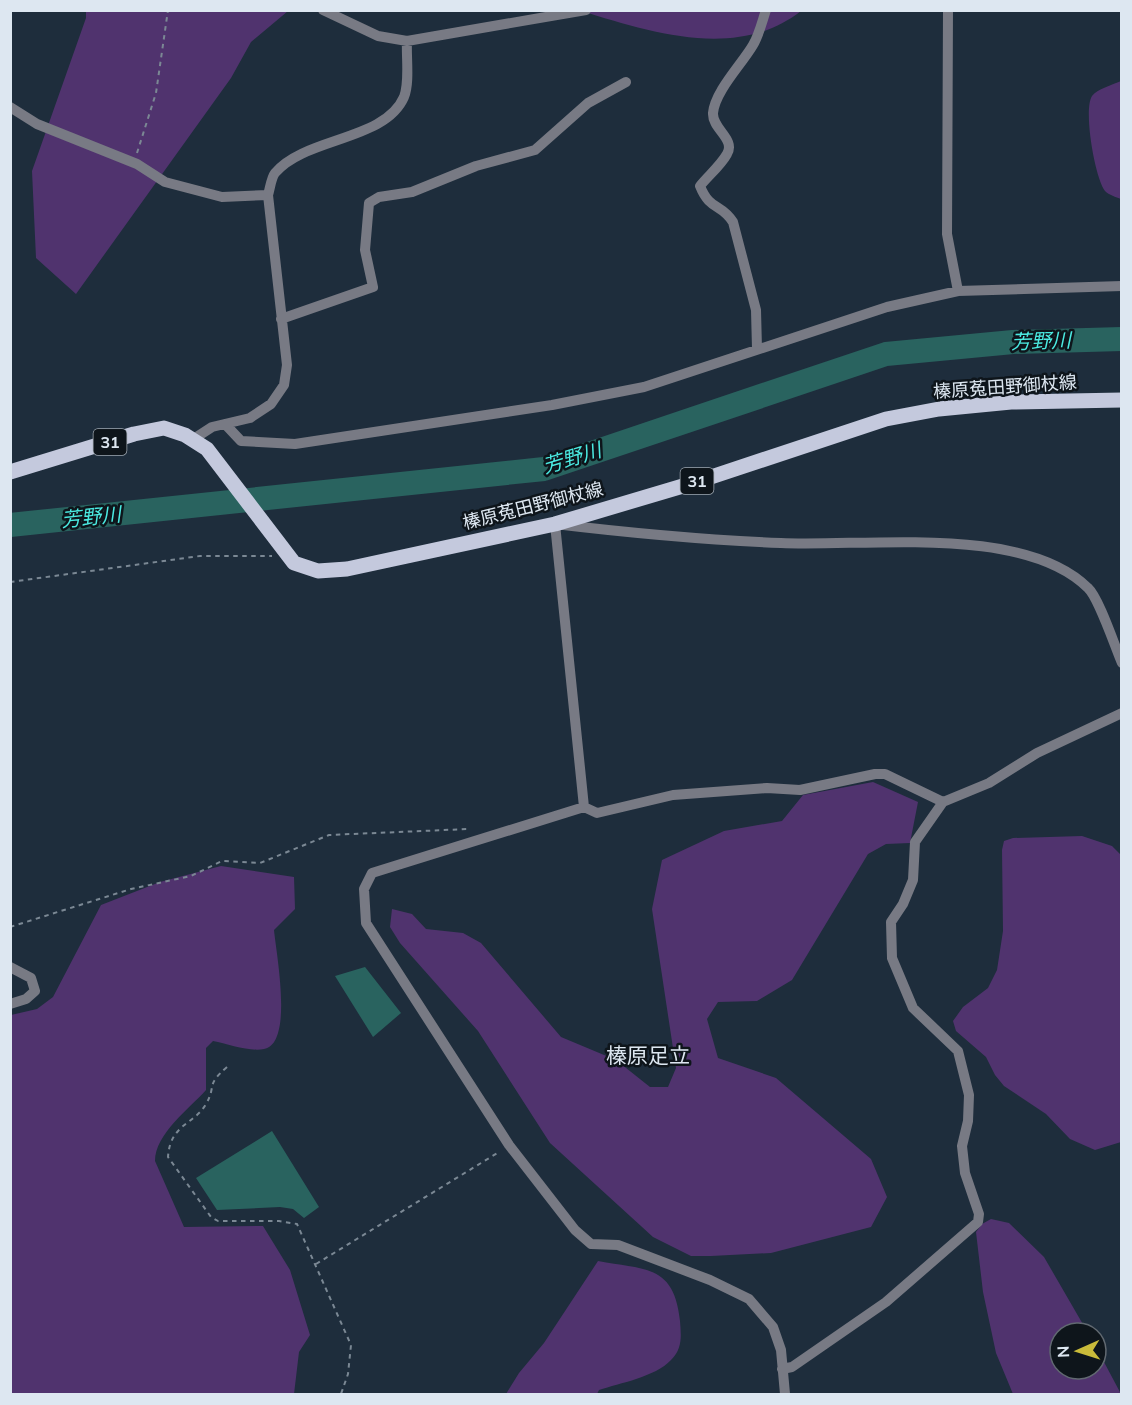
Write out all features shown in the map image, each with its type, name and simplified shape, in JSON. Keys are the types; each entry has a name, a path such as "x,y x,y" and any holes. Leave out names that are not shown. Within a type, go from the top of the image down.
{"main road":[{"name":"榛原菟田野御杖線","path":"10,472 134,434 164,428 207,449 283,551 294,563 318,571 348,569 555,524 886,419 939,409 1011,402 1122,400"}],"street":[{"path":"323,10 378,36 406,41 586,10"},
{"path":"757,350 756,310 733,222 728,213 706,201 700,186 727,155 729,148 726,138 716,125 713,113 725,85 753,44 766,10"},
{"path":"948,10 947,234 958,291"},
{"path":"192,440 212,427 250,418 271,404 284,385 287,365 268,195 274,174 295,158 378,123 396,111 405,94 406,41"},
{"path":"281,319 373,287 365,250 369,203 380,197 412,192 476,166 535,150 588,103 626,82"},
{"path":"10,107 38,124 137,164 165,182 222,197 268,195"},
{"path":"225,424 241,441 295,444 552,405 644,387 886,307 958,291 1122,286"},
{"path":"584,807 555,524 648,535 783,543 975,544 1028,556 1060,568 1090,590 1122,663"},
{"path":"782,1369 792,1367 886,1302 978,1222 979,1214 965,1173 962,1146 968,1121 969,1095 957,1051 913,1008 892,958 891,922 903,904 913,880 915,842 942,802 989,783 1037,753 1122,713"},
{"path":"785,1395 781,1350 773,1327 749,1299 710,1280 618,1245 591,1244 575,1230 509,1145 366,923 364,889 372,873 584,807 597,813 673,795 767,788 800,790 875,774 885,774 942,802"},
{"path":"10,968 32,978 35,990 26,999 10,1004"}],"path":[{"path":"137,164 137,152 156,93 168,10"},
{"path":"10,582 200,556 283,551"},
{"path":"10,927 131,889 191,876 222,861 260,863 329,835 471,829"},
{"path":"227,1067 213,1080 206,1105 183,1125 169,1145 168,1157 211,1217 218,1221 279,1221 297,1224 351,1345 348,1374 341,1395"},
{"path":"316,1264 509,1145"}],"shaded area":[{"path":"86,11 288,11 251,42 231,78 76,294 36,258 32,171 86,18"},
{"path":"581,11 801,11 776,26 749,35 722,39 693,38 664,33"},
{"path":"1122,81 1121,199 1105,191 1101,184 1091,144 1089,115 1092,96 1101,89"},
{"path":"873,782 918,802 910,843 886,844 868,854 792,980 757,1001 718,1002 707,1019 718,1058 776,1078 871,1159 887,1197 871,1227 771,1253 691,1256 653,1237 550,1143 478,1031 400,943 390,927 392,909 412,914 426,929 463,933 481,943 561,1037 616,1060 650,1087 668,1087 676,1068 652,909 662,860 724,831 782,821 803,795"},
{"path":"1082,836 1112,846 1122,856 1121,1142 1095,1150 1070,1139 1046,1114 1004,1086 995,1075 986,1057 956,1031 953,1021 963,1007 988,988 997,970 1003,931 1002,850 1004,841 1013,838"},
{"path":"221,866 294,877 295,909 274,930 281,996 278,1031 273,1043 264,1049 246,1049 213,1041 206,1048 206,1090 167,1132 156,1151 155,1161 184,1227 263,1226 290,1270 310,1335 299,1352 294,1394 11,1394 11,1015 37,1009 53,997 101,905 160,882"},
{"path":"365,967 401,1013 373,1037 335,976"},
{"path":"272,1131 319,1207 304,1218 293,1209 280,1207 217,1210 196,1178"},
{"path":"991,1219 1009,1223 1044,1257 1081,1321 1048,1321 1048,1381 1108,1381 1108,1370 1121,1394 1013,1394 996,1353 983,1292 976,1232 982,1224"},
{"path":"598,1261 643,1269 664,1279 677,1302 681,1331 678,1351 671,1360 656,1371 599,1390 597,1394 506,1394 519,1373 544,1343"}],"waterway":[{"name":"芳野川","path":"10,525 544,469 886,354 1013,342 1122,339"}],"district":[{"name":"榛原足立","path":"648,1056"}]}
